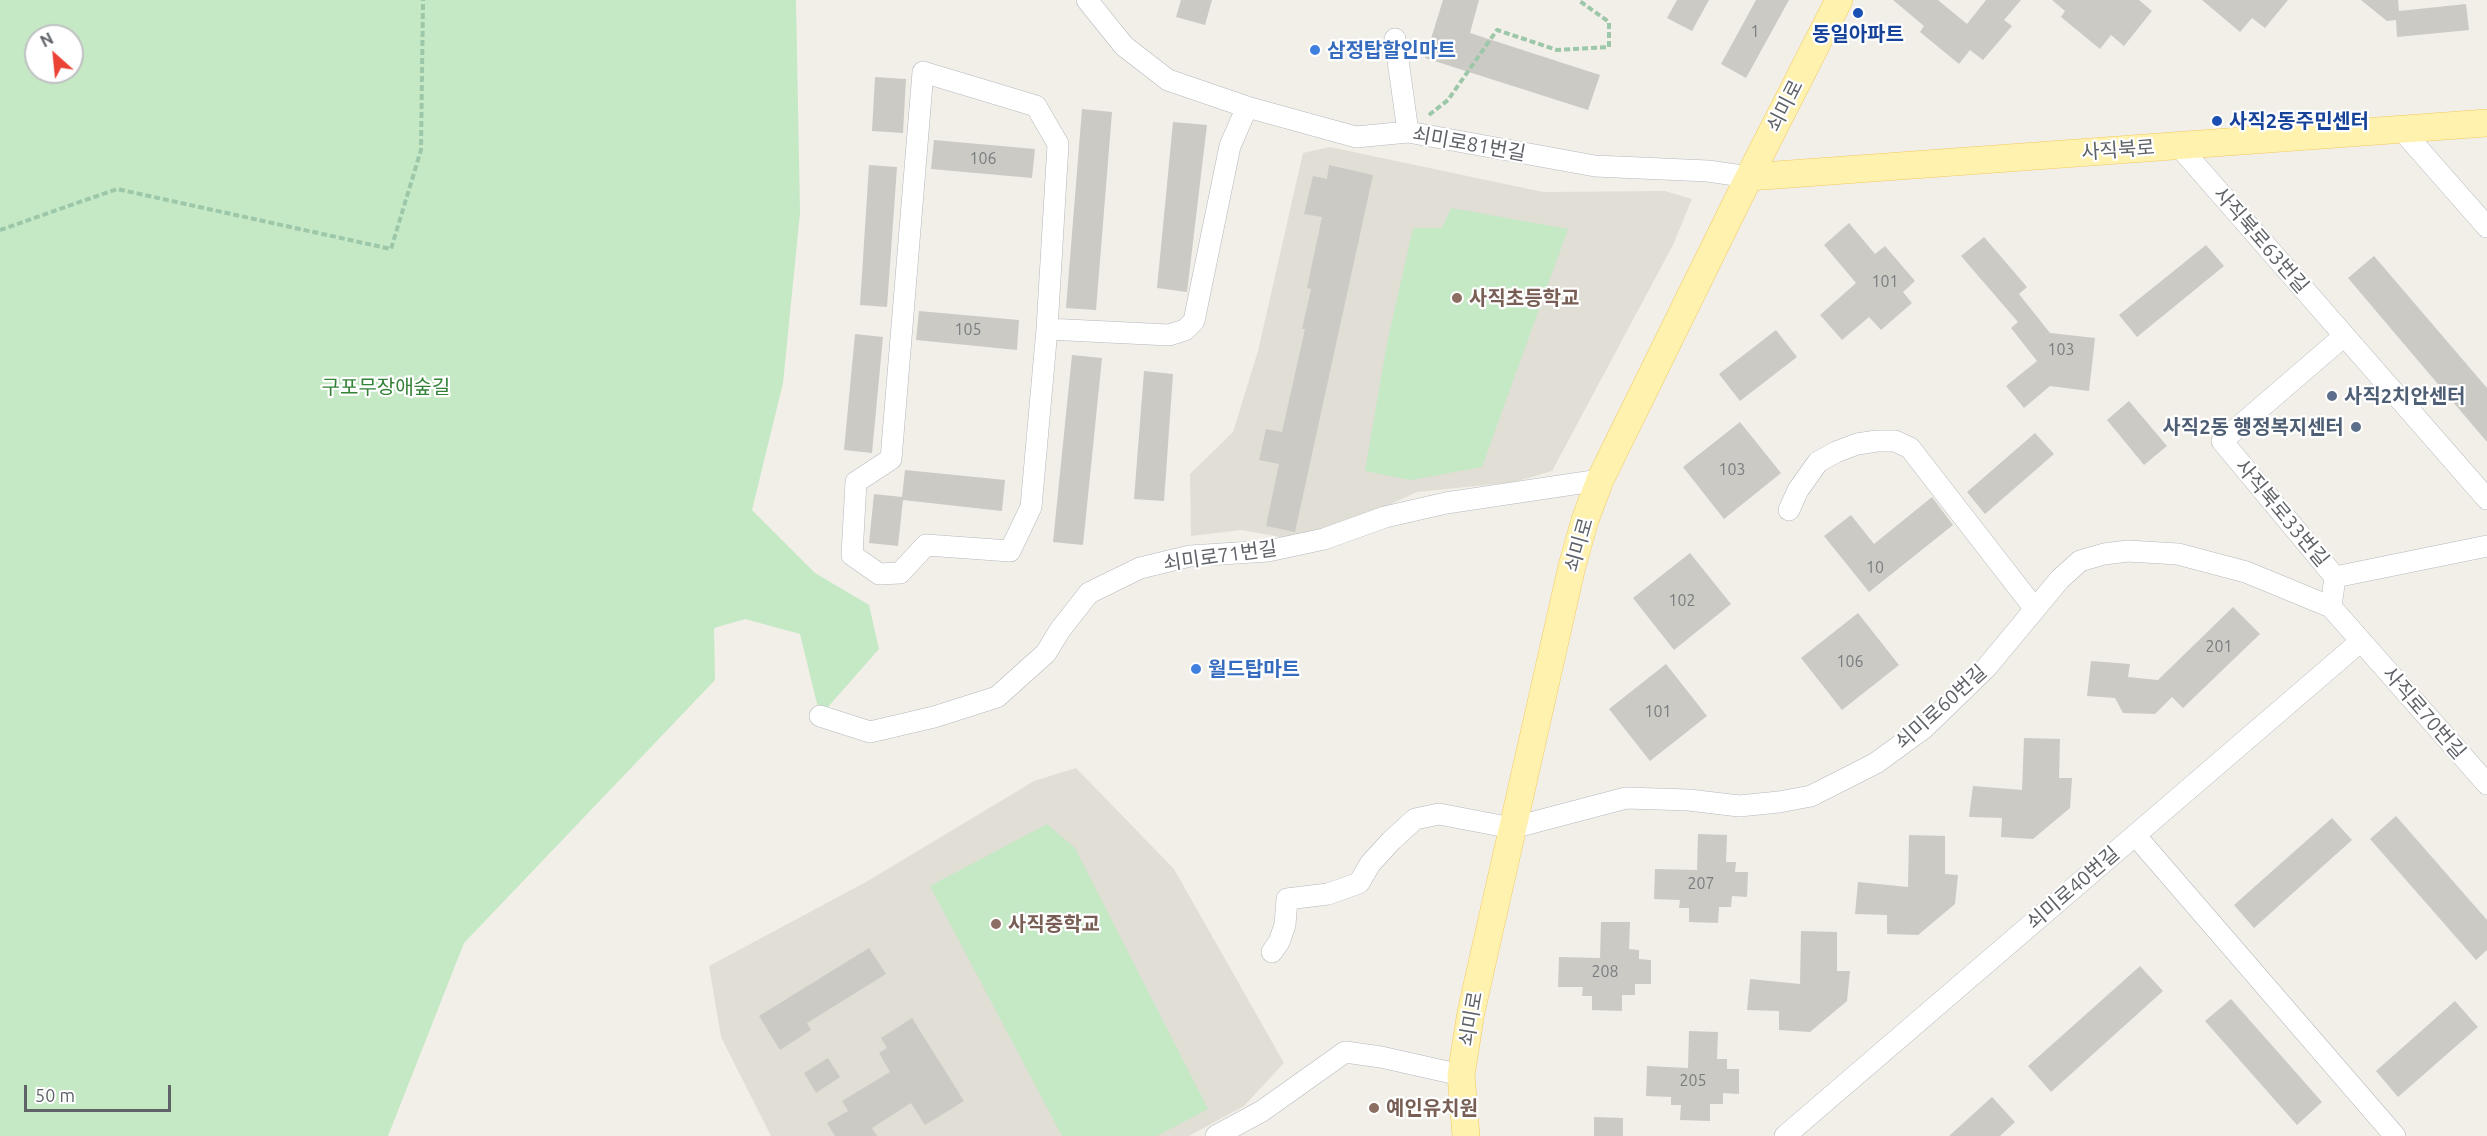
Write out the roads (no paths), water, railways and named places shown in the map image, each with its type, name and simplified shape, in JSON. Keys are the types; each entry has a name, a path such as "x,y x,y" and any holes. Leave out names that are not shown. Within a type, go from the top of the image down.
{"main road":[{"name":"쇠미로","path":"1466,1136 1461,1075 1471,1012 1572,566 1600,480 1839,0"},
{"name":"사직북로","path":"1749,177 2487,123"}],"street":[{"name":"쇠미로81번길","path":"1087,0 1124,46 1168,80 1247,107 1356,137 1408,132 1595,166 1708,171 1749,177"},
{"path":"1395,39 1408,132"},
{"path":"923,72 1036,106 1058,144 1047,329 1031,507 1010,551 926,545 900,573 879,574 852,555 856,483 891,459 923,72"},
{"path":"1047,329 1170,335 1185,330 1194,321 1230,146 1247,107"},
{"path":"2401,129 2487,227"},
{"name":"사직북로63번길","path":"2178,145 2487,499"},
{"name":"사직북로33번길","path":"2344,336 2222,441 2335,577 2487,546"},
{"path":"1790,510 1798,490 1818,462 1857,444 1895,441 1910,448 2035,609"},
{"name":"쇠미로71번길","path":"820,716 870,732 934,717 997,697 1046,653 1060,630 1089,593 1140,568 1190,556 1268,551 1324,539 1385,517 1446,503 1600,480"},
{"name":"쇠미로60번길","path":"1512,828 1626,798 1689,800 1739,806 1812,796 1876,763 1924,728 1986,668 2060,579 2080,561 2104,554 2128,551 2178,554 2246,572 2331,607"},
{"path":"2331,607 2335,577"},
{"name":"사직로70번길","path":"2331,607 2487,784"},
{"name":"쇠미로40번길","path":"1785,1136 2361,641"},
{"path":"1272,952 1279,942 1285,925 1287,900 1328,894 1359,883 1370,864 1415,819 1440,814 1512,828"},
{"path":"2135,835 2395,1136"},
{"path":"1216,1136 1262,1111 1344,1052 1381,1057 1461,1075"}],"place":[{"name":"동일아파트","path":"1858,13"},
{"name":"삼정탑할인마트","path":"1315,50"},
{"name":"사직2동주민센터","path":"2217,121"},
{"name":"사직초등학교","path":"1457,298"},
{"name":"사직2치안센터","path":"2332,396"},
{"name":"사직2동 행정복지센터","path":"2356,427"},
{"name":"월드탑마트","path":"1196,669"},
{"name":"사직중학교","path":"996,924"},
{"name":"예인유치원","path":"1374,1108"}],"park label":[{"name":"구포무장애숲길","path":"386,387"}]}
